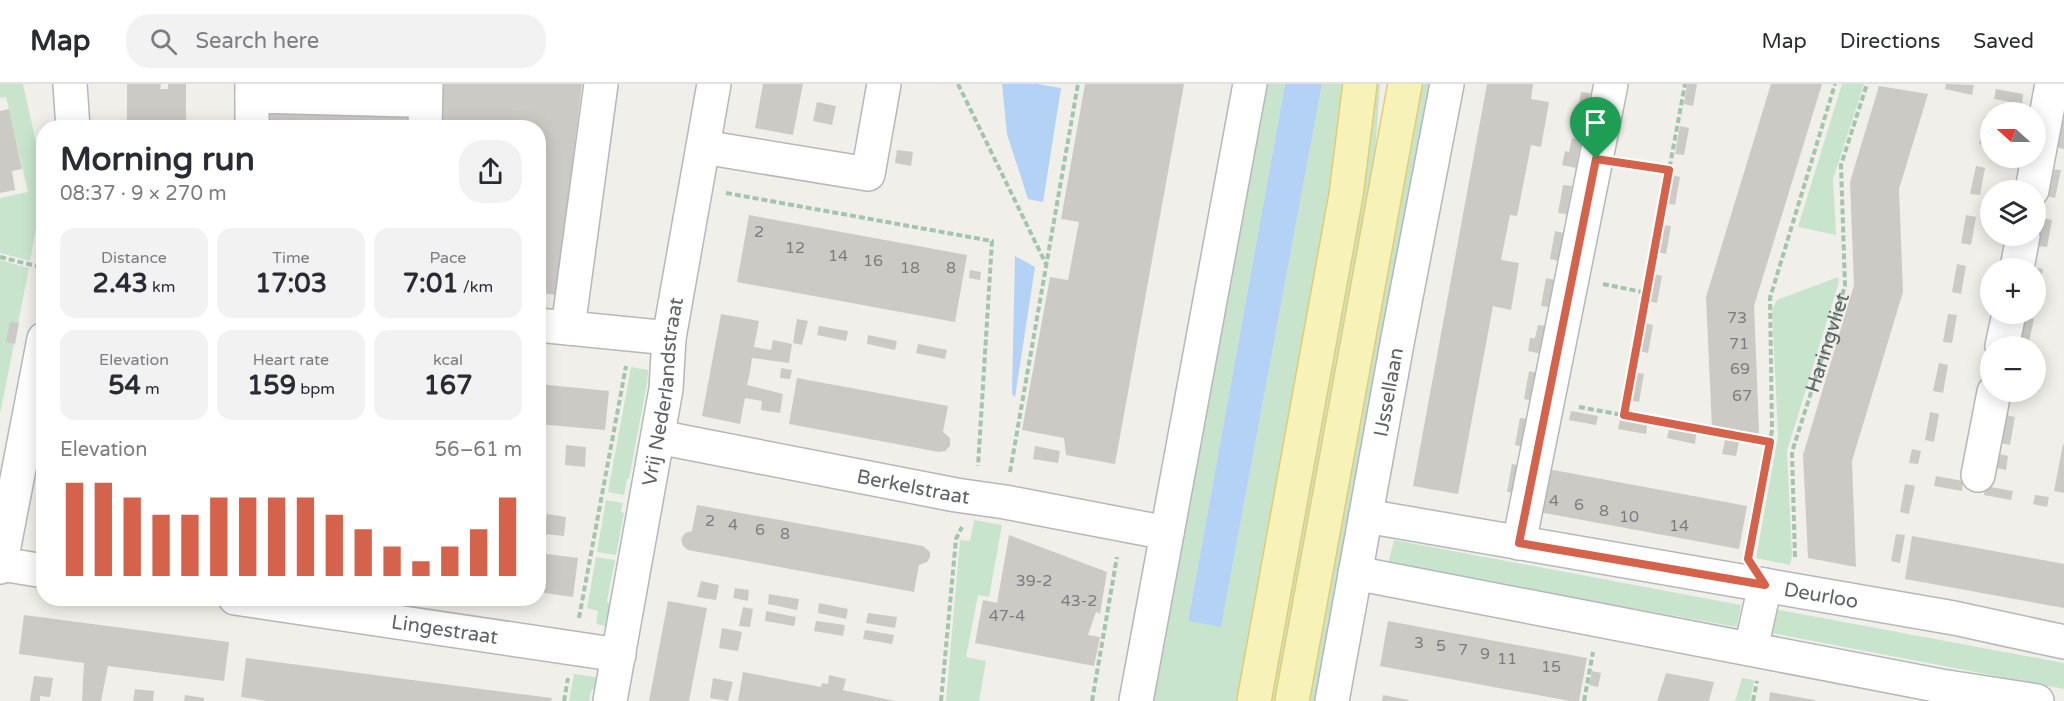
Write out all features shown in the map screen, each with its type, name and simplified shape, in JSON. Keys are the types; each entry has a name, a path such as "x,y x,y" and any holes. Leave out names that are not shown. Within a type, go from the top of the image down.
{"main road":[{"path":"1254,701 1346,195 1360,84"},
{"name":"IJssellaan","path":"1292,701 1406,84"}],"street":[{"path":"70,84 72,120"},
{"path":"601,84 553,327 669,338"},
{"name":"Vrij Nederlandstraat","path":"610,701 658,437 666,389 669,338 714,84"},
{"path":"703,147 868,174 884,84"},
{"path":"1136,701 1250,84"},
{"name":"IJssellaan","path":"1332,701 1447,84"},
{"path":"1519,543 1611,84"},
{"path":"2034,180 2052,84"},
{"path":"252,120 252,90 417,92 423,120"},
{"path":"36,380 0,566 36,570"},
{"path":"1978,475 1992,402"},
{"name":"Berkelstraat","path":"658,437 1167,533"},
{"name":"Deurloo","path":"1366,516 1954,618 2064,642"},
{"path":"1355,573 1751,649 1939,693 2037,701"},
{"path":"1751,649 1765,585"},
{"name":"Lingestraat","path":"289,606 619,655"}],"path":[{"path":"958,84 1046,265"},
{"path":"941,701 956,539 961,528 971,516 990,500 1046,265 1078,84"},
{"path":"1624,415 1685,84"},
{"name":"Haringvliet","path":"1835,84 1770,298 1772,430 1748,559 1765,585 1796,564 1792,452 1845,286 1841,165 1866,84"},
{"path":"1596,159 1669,170"},
{"path":"695,187 992,241 990,500"},
{"path":"0,257 36,266"},
{"path":"1572,279 1647,292"},
{"path":"564,701 632,335"},
{"path":"1548,401 1770,442"},
{"path":"1092,701 1123,524"},
{"path":"1584,701 1599,620"}],"green space":[{"path":"0,84 23,84 36,143 36,228 30,261 0,253 0,198 28,192 6,97 0,98"},
{"path":"1266,84 1285,84 1188,621 1221,626 1322,84 1343,84 1327,211 1236,701 1150,701"},
{"path":"1374,84 1380,84 1374,167 1277,701 1268,701"},
{"path":"1421,84 1437,84 1323,701 1306,701"},
{"path":"1842,84 1864,84 1833,179 1836,235 1798,227"},
{"path":"0,260 29,268 0,414"},
{"path":"1838,277 1839,282 1787,451 1792,556 1790,565 1756,558 1778,436 1772,309 1777,300"},
{"path":"631,367 648,370 629,479 627,479 624,495 608,492"},
{"path":"606,500 623,503 621,512 624,513 616,555 597,552"},
{"path":"974,520 1002,525 989,597 978,595 966,657 986,661 979,701 946,701 960,540 970,541"},
{"path":"1394,540 1741,605 1737,627 1388,564"},
{"path":"596,557 615,560 607,601 613,610 606,626 596,624 598,611 587,608"},
{"path":"1769,608 2064,663 2064,689 1766,632"},
{"path":"574,674 602,678 599,685 591,691 589,701 569,701"},
{"path":"1742,678 1754,680 1750,701 1735,701"}],"water":[{"path":"1002,84 1037,84 1061,88 1043,202 1028,199 1007,134"},
{"path":"1285,84 1322,84 1221,627 1188,621"},
{"path":"1015,256 1035,267 1015,397 1012,394"}],"building":[{"path":"127,84 161,84 160,89 168,89 168,84 186,84 186,120 127,120"},
{"path":"438,84 582,84 557,295 546,294 546,120 436,120"},
{"path":"763,84 803,84 793,135 755,128"},
{"path":"1085,84 1184,84 1115,464 1066,455 1064,438 1022,430 1050,277 1068,280 1079,222 1061,219"},
{"path":"1487,84 1533,84 1531,99 1549,102 1541,147 1531,145 1517,216 1510,215 1501,260 1519,263 1511,310 1493,306 1458,494 1413,486"},
{"path":"1687,84 1697,84 1693,106 1684,104"},
{"path":"1771,84 1822,84 1754,306 1758,437 1712,428 1706,297"},
{"path":"1946,84 1974,85 1972,95 1945,89"},
{"path":"1879,86 1928,94 1899,189 1903,292 1852,461 1856,567 1808,558 1803,455 1854,285 1850,182"},
{"path":"1996,89 2023,94 2022,102 1994,99"},
{"path":"1581,92 1590,93 1584,121 1576,119"},
{"path":"817,102 836,106 832,125 813,121"},
{"path":"9,109 22,169 12,171 15,190 0,193 0,111"},
{"path":"265,113 408,117 408,120 265,120"},
{"path":"2061,120 2064,120 2064,149 2056,147"},
{"path":"1680,126 1689,128 1684,155 1675,154"},
{"path":"1572,138 1581,140 1576,168 1562,165 1565,151 1569,152"},
{"path":"897,150 913,152 911,166 895,163"},
{"path":"1976,166 1985,168 1983,180 1980,180 1980,195 1970,194"},
{"path":"2051,169 2061,170 2055,198 2046,196"},
{"path":"1671,175 1680,177 1675,205 1666,203"},
{"path":"1563,185 1572,186 1567,214 1558,213"},
{"path":"749,215 967,255 955,322 737,282"},
{"path":"1966,215 1976,217 1971,245 1961,243"},
{"path":"2046,219 2052,220 2047,247 2037,246 2046,246"},
{"path":"1662,225 1671,226 1666,254 1657,252"},
{"path":"1555,231 1564,233 1559,261 1550,259"},
{"path":"1957,264 1966,266 1961,294 1952,292"},
{"path":"970,270 981,272 980,280 969,278"},
{"path":"1653,274 1662,276 1657,303 1648,301"},
{"path":"1546,278 1555,280 1550,307 1541,306"},
{"path":"721,314 759,321 754,347 771,350 773,340 792,344 789,363 752,358 747,385 783,394 780,413 761,410 762,401 745,398 740,424 702,416"},
{"path":"1948,314 1957,315 1952,343 1943,342"},
{"path":"797,319 808,321 802,345 793,343"},
{"path":"10,322 19,323 15,344 6,342"},
{"path":"1644,323 1653,325 1648,353 1639,351"},
{"path":"2023,324 2033,324 2030,336 2020,336"},
{"path":"1538,325 1546,326 1542,354 1528,351 1530,338 1535,338"},
{"path":"819,326 848,331 846,341 817,335"},
{"path":"868,335 897,341 895,350 867,344"},
{"path":"918,344 947,350 945,359 916,353"},
{"path":"1939,363 1948,365 1943,393 1933,391"},
{"path":"781,368 792,370 790,379 780,378"},
{"path":"1529,371 1538,373 1533,401 1524,399"},
{"path":"1634,372 1644,374 1639,402 1629,400"},
{"path":"797,378 948,406 943,432 950,438 950,446 945,451 939,452 789,424"},
{"path":"546,385 609,391 605,430 546,425"},
{"path":"1571,411 1598,416 1596,425 1569,420"},
{"path":"1930,412 1939,414 1934,442 1925,440"},
{"path":"2006,415 2015,417 2010,445 2001,443"},
{"path":"1520,418 1529,419 1524,447 1515,445"},
{"path":"1620,420 1647,425 1646,434 1618,429"},
{"path":"1669,429 1696,434 1695,444 1667,438"},
{"path":"1725,440 1739,442 1736,456 1722,454"},
{"path":"566,445 586,447 585,467 565,465"},
{"path":"2064,445 2064,493 2054,491"},
{"path":"1035,446 1060,451 1058,463 1033,459"},
{"path":"1912,449 1921,451 1918,464 1909,463"},
{"path":"1999,454 2008,456 2006,470 1996,468"},
{"path":"1512,464 1521,466 1516,493 1507,492"},
{"path":"1548,469 1747,506 1739,549 1539,512"},
{"path":"1936,476 1963,481 1962,491 1934,486"},
{"path":"1905,484 1915,486 1909,514 1900,512"},
{"path":"1985,486 2013,491 2011,500 1984,495"},
{"path":"2035,495 2049,497 2047,507 2033,504"},
{"path":"697,505 923,546 930,552 930,557 927,562 919,565 914,592 688,550 683,546 681,539 685,533 692,531"},
{"path":"547,514 566,517 564,536 546,534"},
{"path":"1896,534 1905,535 1900,563 1891,561"},
{"path":"1009,535 1107,572 1100,614 1096,612 1088,635 1100,637 1094,666 975,643 983,600 997,603"},
{"path":"1912,536 2064,564 2064,608 1905,579"},
{"path":"546,554 578,558 573,597 546,593"},
{"path":"701,581 719,585 716,600 697,597"},
{"path":"735,588 749,590 748,601 733,598"},
{"path":"769,594 799,599 797,610 768,604"},
{"path":"668,601 707,608 689,701 649,701"},
{"path":"819,603 848,609 846,619 818,613"},
{"path":"743,607 753,609 750,627 739,626"},
{"path":"766,611 796,617 794,626 765,621"},
{"path":"868,613 897,617 895,628 866,623"},
{"path":"24,615 229,642 224,681 108,666 101,701 82,701 84,663 19,654"},
{"path":"816,621 845,625 843,636 814,631"},
{"path":"1388,621 1587,658 1579,701 1380,666"},
{"path":"722,628 742,632 738,651 719,648"},
{"path":"865,630 894,635 892,644 863,639"},
{"path":"246,658 552,698 551,701 267,701 241,697"},
{"path":"1592,671 1601,673 1598,687 1589,685"},
{"path":"743,672 821,687 822,683 828,684 829,675 846,679 843,690 895,701 738,701"},
{"path":"1666,673 1714,682 1709,701 1657,701"},
{"path":"34,676 53,678 50,697 40,696 40,701 30,701"},
{"path":"713,678 733,682 728,701 710,698"},
{"path":"135,689 154,691 153,701 133,701"},
{"path":"1770,692 1815,700 1815,701 1769,701"},
{"path":"185,695 204,698 204,701 184,701"},
{"path":"1383,695 1409,700 1409,701 1382,701"}],"route":[{"path":"1596,159 1669,170 1624,415 1770,442 1748,559 1765,585 1519,543 1596,159"}]}
